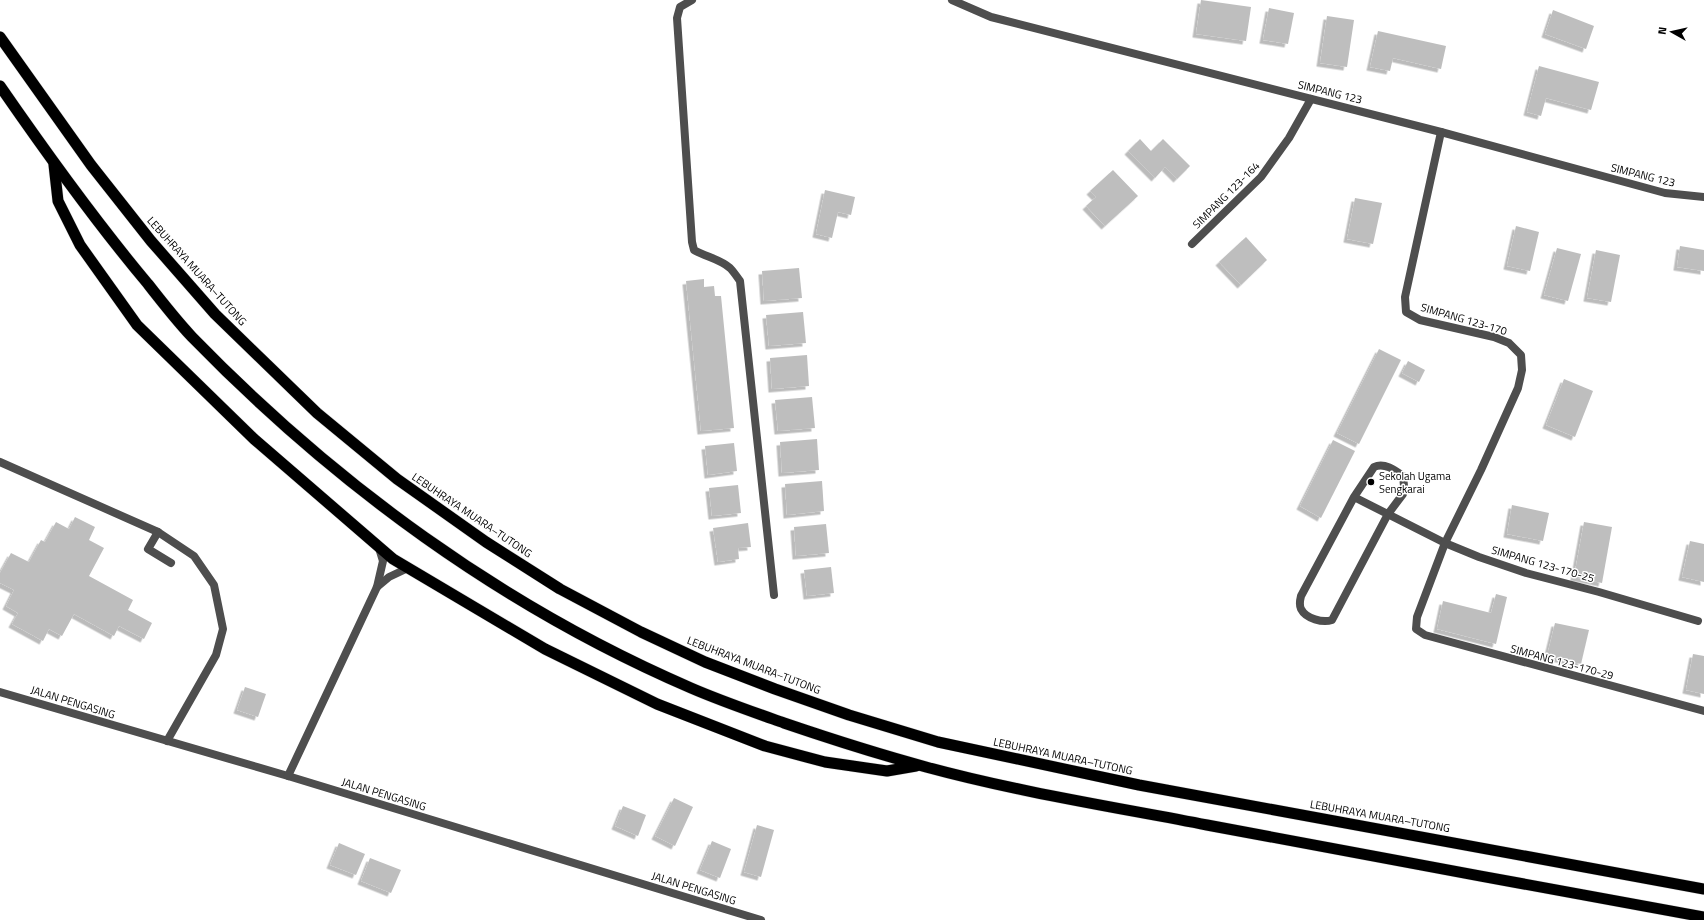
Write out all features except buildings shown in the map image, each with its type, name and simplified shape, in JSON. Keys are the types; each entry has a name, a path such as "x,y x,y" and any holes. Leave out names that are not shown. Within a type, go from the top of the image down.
{"highway":[{"name":"LEBUHRAYA MUARA–TUTONG","path":"0,37 91,165 151,241 215,314 317,413 397,479 486,542 560,588 641,632 705,662 775,689 849,715 938,742 1139,785 1704,889"},
{"path":"0,86 54,165 127,259 190,335 296,437 380,506 470,569 546,616 627,659 694,689 765,716 843,743 920,766 1025,790 1122,809 1704,917"},
{"path":"54,165 58,201 80,245 137,325 254,439 392,559 552,653 657,704 758,743 824,762 886,771 920,766"}],"street":[{"path":"692,0 680,7 677,18 692,242 694,250 719,260 730,268 740,282 774,596"},
{"name":"SIMPANG 123","path":"952,0 991,17 1441,132 1665,193 1704,197"},
{"name":"SIMPANG 123-164","path":"1192,244 1261,177 1289,138 1311,99"},
{"name":"SIMPANG 123-170","path":"1416,629 1416,617 1445,543 1481,470 1518,388 1522,370 1521,355 1509,343 1494,337 1420,320 1406,312 1405,297 1441,132"},
{"path":"0,462 158,532 194,556 214,585 223,629 216,655 167,741"},
{"path":"1378,465 1394,469 1403,476 1404,486 1402,494 1388,514 1332,620 1321,622 1308,616 1301,610 1301,596 1354,497 1374,467 1378,465"},
{"name":"SIMPANG 123-170-25","path":"1354,497 1445,543 1480,557 1526,573 1599,592 1698,621"},
{"path":"158,532 148,549 171,563"},
{"path":"288,776 377,587 383,561 379,547"},
{"path":"377,587 389,577 408,568"},
{"name":"SIMPANG 123-170-29","path":"1416,629 1425,635 1704,711"},
{"name":"JALAN PENGASING","path":"0,692 288,776 761,920"}],"place":[{"name":"Sekolah Ugama Sengkarai","path":"1371,482"}]}
